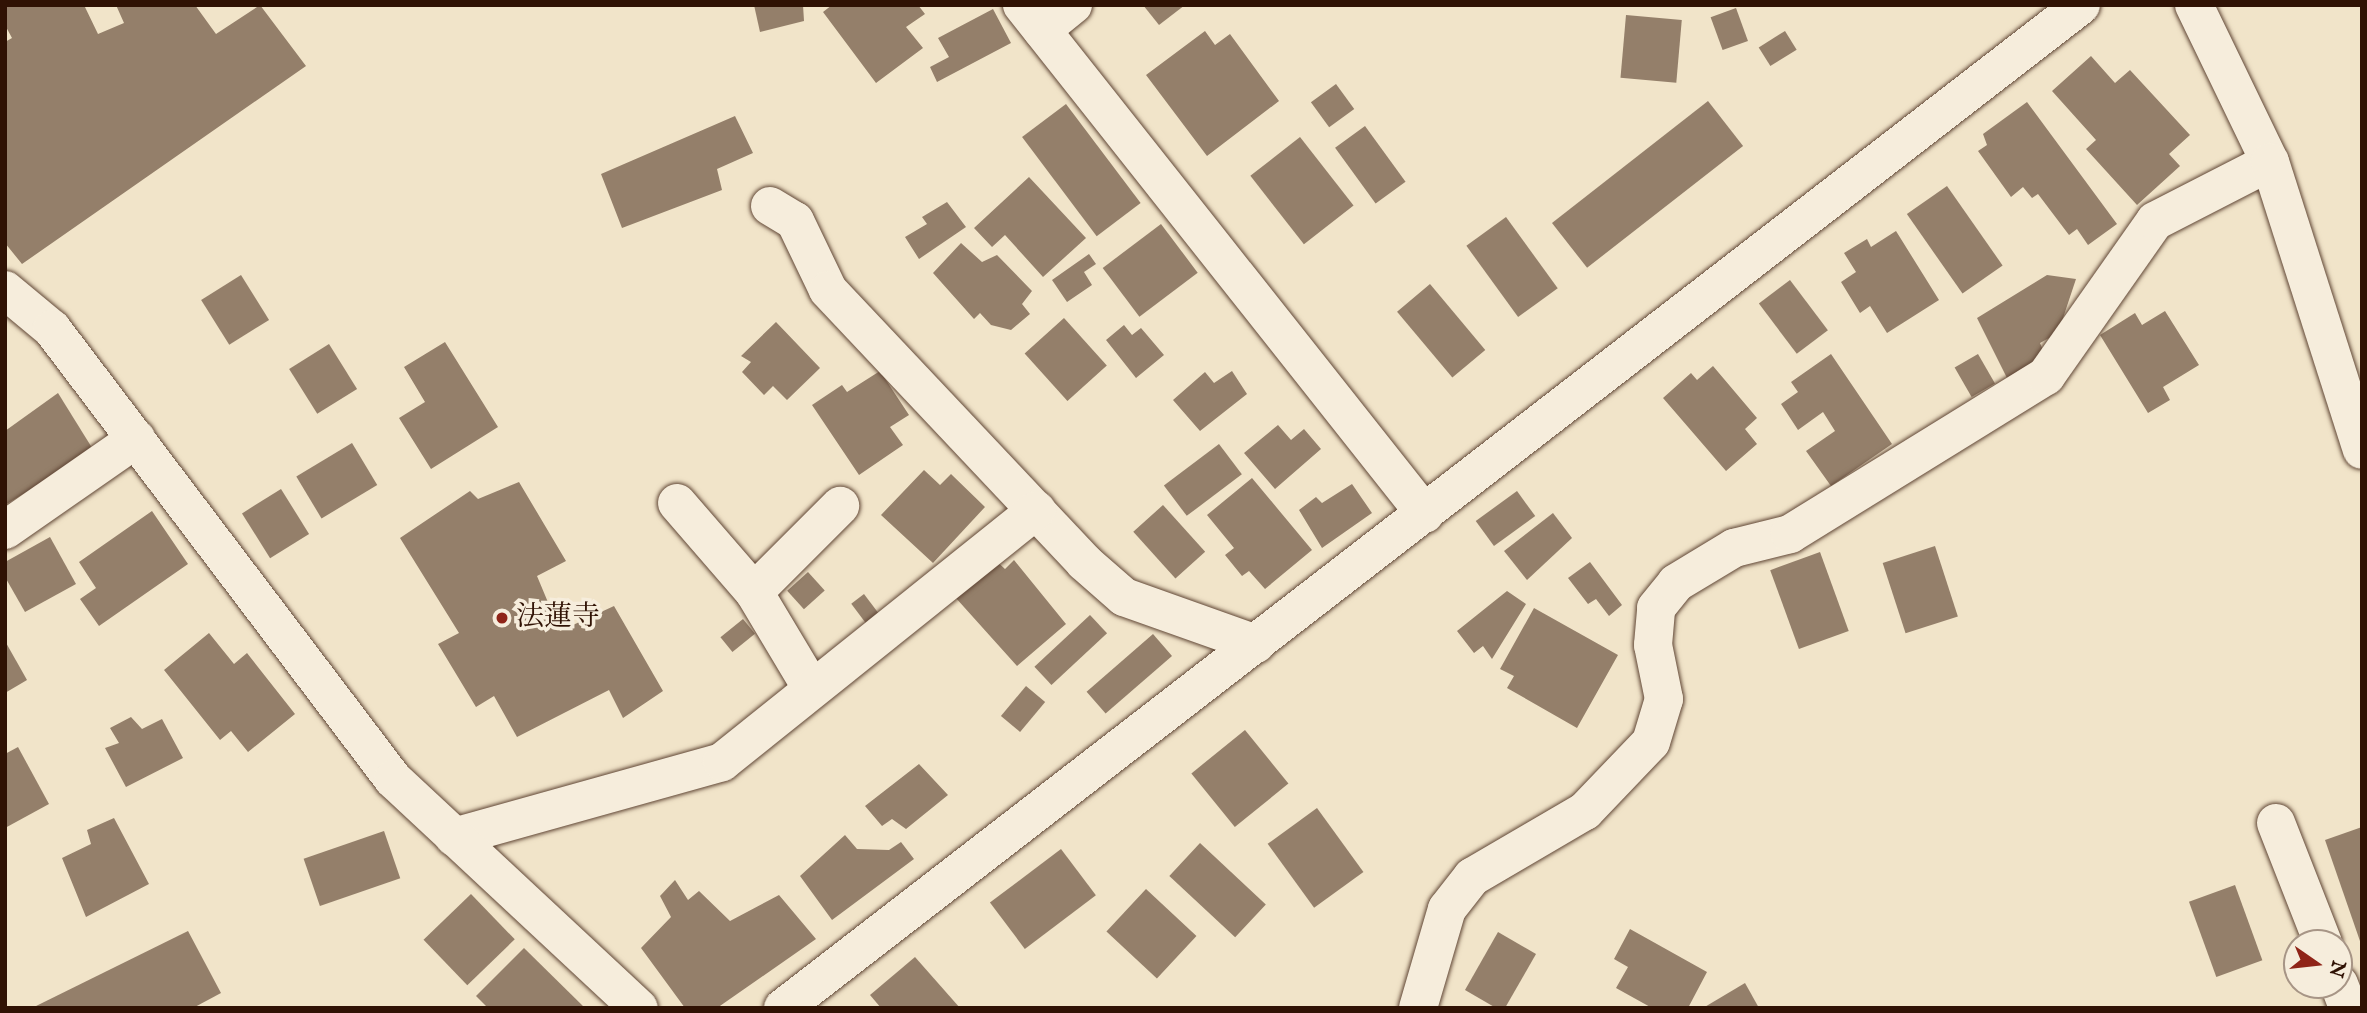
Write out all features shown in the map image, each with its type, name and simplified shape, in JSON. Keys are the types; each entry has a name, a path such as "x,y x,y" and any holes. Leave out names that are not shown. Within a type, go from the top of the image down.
{"street":[{"path":"1073,5 1032,18 1425,514"},
{"path":"783,1008 2081,5"},
{"path":"2194,5 2270,162 2354,384 2362,450"},
{"path":"1418,1008 1447,909 1472,877 1585,811 1651,742 1664,699 1653,645 1656,608 1676,583 1734,548 1790,534 2046,376 2155,221 2270,162"},
{"path":"770,206 794,221 828,289 1037,510 1124,597 1256,644"},
{"path":"5,290 52,329 393,779 639,1008"},
{"path":"5,530 136,439"},
{"path":"677,503 754,592 811,689"},
{"path":"754,592 840,506"},
{"path":"454,837 722,762 1037,510"},
{"path":"2276,824 2317,929"}],"building":[{"path":"5,5 84,5 98,34 124,23 116,5 195,5 216,34 260,5 306,66 22,264 5,243 5,42 12,38 5,25"},
{"path":"754,5 803,5 804,21 760,32"},
{"path":"832,5 918,5 925,14 906,27 923,48 876,83 823,12"},
{"path":"1143,5 1185,5 1159,25"},
{"path":"1736,8 1748,41 1723,50 1711,17"},
{"path":"993,9 1011,43 937,82 930,67 949,57 938,38"},
{"path":"1626,15 1682,20 1676,83 1621,78"},
{"path":"1205,31 1215,45 1230,34 1279,101 1207,156 1146,75"},
{"path":"1785,31 1797,50 1770,66 1759,47"},
{"path":"2091,56 2115,83 2130,70 2190,135 2169,154 2180,166 2137,205 2086,149 2096,140 2052,91"},
{"path":"1336,84 1354,109 1329,127 1311,102"},
{"path":"1708,101 1743,146 1587,268 1552,223"},
{"path":"2027,102 2117,224 2088,245 2077,229 2069,235 2038,194 2032,198 2023,187 2011,197 1978,151 1987,145 1983,134"},
{"path":"1066,104 1141,203 1097,236 1022,137"},
{"path":"735,116 753,153 717,169 722,190 622,228 601,174"},
{"path":"1365,126 1406,182 1376,204 1335,148"},
{"path":"1300,137 1354,206 1304,244 1250,176"},
{"path":"1029,177 1086,238 1043,277 1005,235 992,247 974,228"},
{"path":"1947,186 2003,265 1962,294 1907,214"},
{"path":"947,202 966,227 919,259 905,237 927,224 922,217"},
{"path":"1506,217 1558,288 1518,317 1466,246"},
{"path":"1161,224 1198,273 1139,317 1103,268"},
{"path":"1896,231 1939,300 1887,333 1870,306 1860,313 1841,282 1856,272 1844,253 1867,239 1871,247"},
{"path":"961,243 982,262 997,255 1032,291 1022,304 1030,314 1011,330 991,325 980,313 974,319 933,273"},
{"path":"1089,254 1096,264 1084,272 1092,285 1067,302 1052,280"},
{"path":"241,275 269,320 229,345 201,300"},
{"path":"2047,275 2076,279 2058,333 2040,343 2045,355 2007,378 1977,318"},
{"path":"1790,280 1828,330 1797,354 1759,303"},
{"path":"1430,284 1485,350 1452,378 1397,312"},
{"path":"2165,311 2199,365 2163,387 2170,400 2148,413 2100,335 2135,313 2142,325"},
{"path":"1064,318 1107,366 1067,401 1025,353"},
{"path":"776,322 820,368 787,400 773,386 764,395 742,372 751,362 741,356"},
{"path":"1124,325 1132,335 1141,328 1164,355 1136,378 1106,340"},
{"path":"445,342 498,427 431,469 399,418 425,402 404,367"},
{"path":"329,344 357,389 317,414 289,369"},
{"path":"1831,354 1892,444 1831,486 1806,451 1835,431 1823,412 1798,430 1781,404 1798,392 1791,382"},
{"path":"1978,354 1995,383 1972,397 1955,368"},
{"path":"1713,366 1757,418 1745,429 1757,444 1726,471 1663,398 1691,373 1697,380"},
{"path":"880,371 909,415 890,427 903,445 859,475 812,405 842,385 847,392"},
{"path":"1232,371 1247,394 1200,431 1173,400 1205,372 1214,383"},
{"path":"58,393 94,451 5,505 5,431"},
{"path":"1278,425 1291,440 1304,429 1321,449 1275,489 1244,453"},
{"path":"352,443 377,485 322,518 296,476"},
{"path":"1219,444 1242,474 1187,516 1164,486"},
{"path":"924,470 940,485 951,474 985,507 933,563 881,515"},
{"path":"1252,478 1312,550 1265,589 1249,571 1242,576 1225,555 1234,548 1207,515"},
{"name":"法蓮寺","path":"519,482 566,561 537,576 560,631 614,606 663,691 623,718 609,690 517,737 494,696 476,707 438,644 459,633 400,538 470,491 478,499"},
{"path":"1352,484 1372,513 1322,548 1299,510 1316,497 1322,503"},
{"path":"281,489 309,534 270,558 242,513"},
{"path":"1517,491 1535,516 1494,546 1476,521"},
{"path":"1163,505 1205,552 1175,579 1133,532"},
{"path":"152,511 188,564 99,626 80,599 96,588 79,562"},
{"path":"1553,513 1572,538 1527,580 1504,551"},
{"path":"50,537 76,584 25,612 5,577 5,562"},
{"path":"1935,546 1958,616 1906,633 1883,563"},
{"path":"1820,552 1849,631 1799,649 1770,570"},
{"path":"993,558 1005,569 1014,560 1066,624 1017,666 955,597"},
{"path":"1590,562 1622,605 1609,616 1596,599 1588,604 1568,578"},
{"path":"808,572 825,591 804,609 787,591"},
{"path":"1507,591 1526,604 1492,659 1483,646 1474,653 1457,631"},
{"path":"864,594 880,615 867,624 851,604"},
{"path":"1534,608 1618,655 1577,728 1507,688 1514,676 1500,669"},
{"path":"1090,615 1107,633 1051,685 1034,667"},
{"path":"743,619 755,634 732,652 720,637"},
{"path":"209,633 234,664 247,653 295,714 248,752 231,731 220,740 164,670"},
{"path":"1153,634 1172,656 1106,714 1087,692"},
{"path":"5,641 27,680 5,693"},
{"path":"1026,686 1045,702 1020,732 1001,716"},
{"path":"131,717 142,729 162,719 183,758 126,787 105,748 119,743 110,728"},
{"path":"1245,730 1288,784 1235,827 1191,773"},
{"path":"18,747 49,804 5,828 5,754"},
{"path":"919,764 948,795 906,829 892,819 882,826 865,806"},
{"path":"1317,808 1363,872 1314,908 1268,844"},
{"path":"114,818 149,884 86,917 62,858 91,844 87,830"},
{"path":"2362,827 2362,944 2361,944 2325,840"},
{"path":"384,831 400,878 320,906 304,859"},
{"path":"845,835 857,849 889,850 901,842 914,859 832,920 800,876"},
{"path":"1200,843 1266,904 1235,937 1169,876"},
{"path":"1061,849 1096,895 1025,949 990,903"},
{"path":"675,880 688,900 699,891 730,921 779,895 816,939 717,1008 685,1008 641,948 671,917 660,896"},
{"path":"2235,885 2262,960 2216,977 2189,902"},
{"path":"1146,889 1196,936 1157,978 1106,931"},
{"path":"471,894 515,939 467,985 424,940"},
{"path":"1630,929 1707,972 1688,1008 1652,1008 1616,988 1628,967 1614,959"},
{"path":"188,931 221,993 193,1008 32,1008"},
{"path":"1498,932 1536,954 1505,1008 1496,1008 1465,990"},
{"path":"524,948 585,1008 488,1008 476,996"},
{"path":"915,957 960,1008 881,1008 870,995"},
{"path":"1745,983 1759,1008 1703,1008"}],"place":[{"name":"法蓮寺","path":"502,618"}]}
